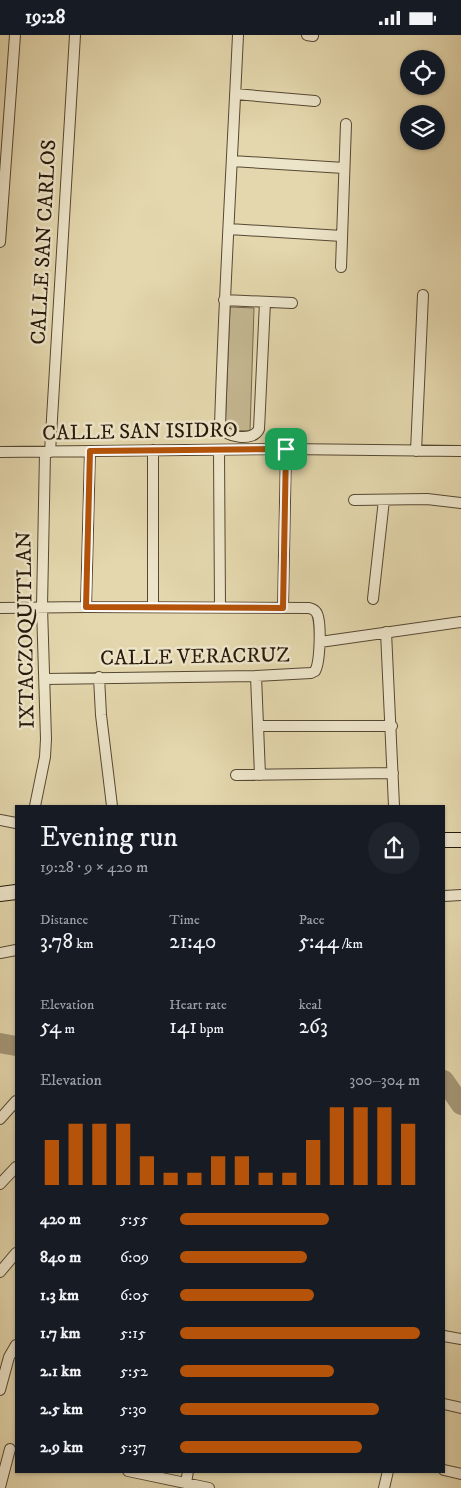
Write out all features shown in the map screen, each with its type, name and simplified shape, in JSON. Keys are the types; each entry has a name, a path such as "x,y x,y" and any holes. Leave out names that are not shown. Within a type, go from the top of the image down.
{"street":[{"path":"0,242 15,35"},
{"name":"CALLE SAN CARLOS","path":"48,452 75,35"},
{"path":"238,35 224,300 220,426 223,432 228,434 251,437 258,433 260,426 265,302"},
{"path":"306,35 314,36"},
{"path":"235,94 315,101"},
{"path":"341,267 346,124"},
{"path":"232,161 344,167"},
{"path":"229,229 342,236"},
{"path":"416,451 423,295"},
{"path":"224,300 292,303"},
{"path":"283,608 286,449"},
{"name":"CALLE SAN ISIDRO","path":"0,452 286,449 461,451"},
{"path":"153,450 153,607"},
{"path":"219,450 220,607"},
{"path":"86,607 90,451"},
{"name":"IXTACZOQUITLAN","path":"35,805 44,757 45,679 42,607 48,452"},
{"path":"373,599 384,499"},
{"path":"354,500 427,499 461,503"},
{"path":"0,609 42,607 309,608 315,610 318,615 320,642 461,622"},
{"path":"386,632 392,726 394,805"},
{"name":"CALLE VERACRUZ","path":"45,679 256,676 314,672 317,667 320,642"},
{"path":"256,676 260,775"},
{"path":"99,677 101,715 112,805"},
{"path":"259,726 392,726"},
{"path":"236,775 393,773"},
{"path":"0,820 15,823"},
{"path":"445,840 461,840"},
{"path":"0,894 15,892"},
{"path":"445,896 461,895"},
{"path":"0,953 15,951"},
{"path":"0,1119 15,1102"},
{"path":"0,1184 15,1168"},
{"path":"0,1271 15,1254"},
{"path":"445,1336 461,1339"},
{"path":"0,1390 9,1357 15,1347"},
{"path":"445,1404 461,1407"},
{"path":"0,1487 9,1448"},
{"path":"445,1470 461,1474"},
{"path":"138,1473 209,1488"},
{"path":"186,1483 188,1473"},
{"path":"384,1488 388,1473"}],"shaded area":[{"path":"230,307 254,308 250,431 225,430"}],"waterway":[{"path":"0,1043 15,1046"},
{"path":"445,1081 461,1105"}],"route":[{"path":"286,449 283,608 86,607 90,451 286,449"}]}
